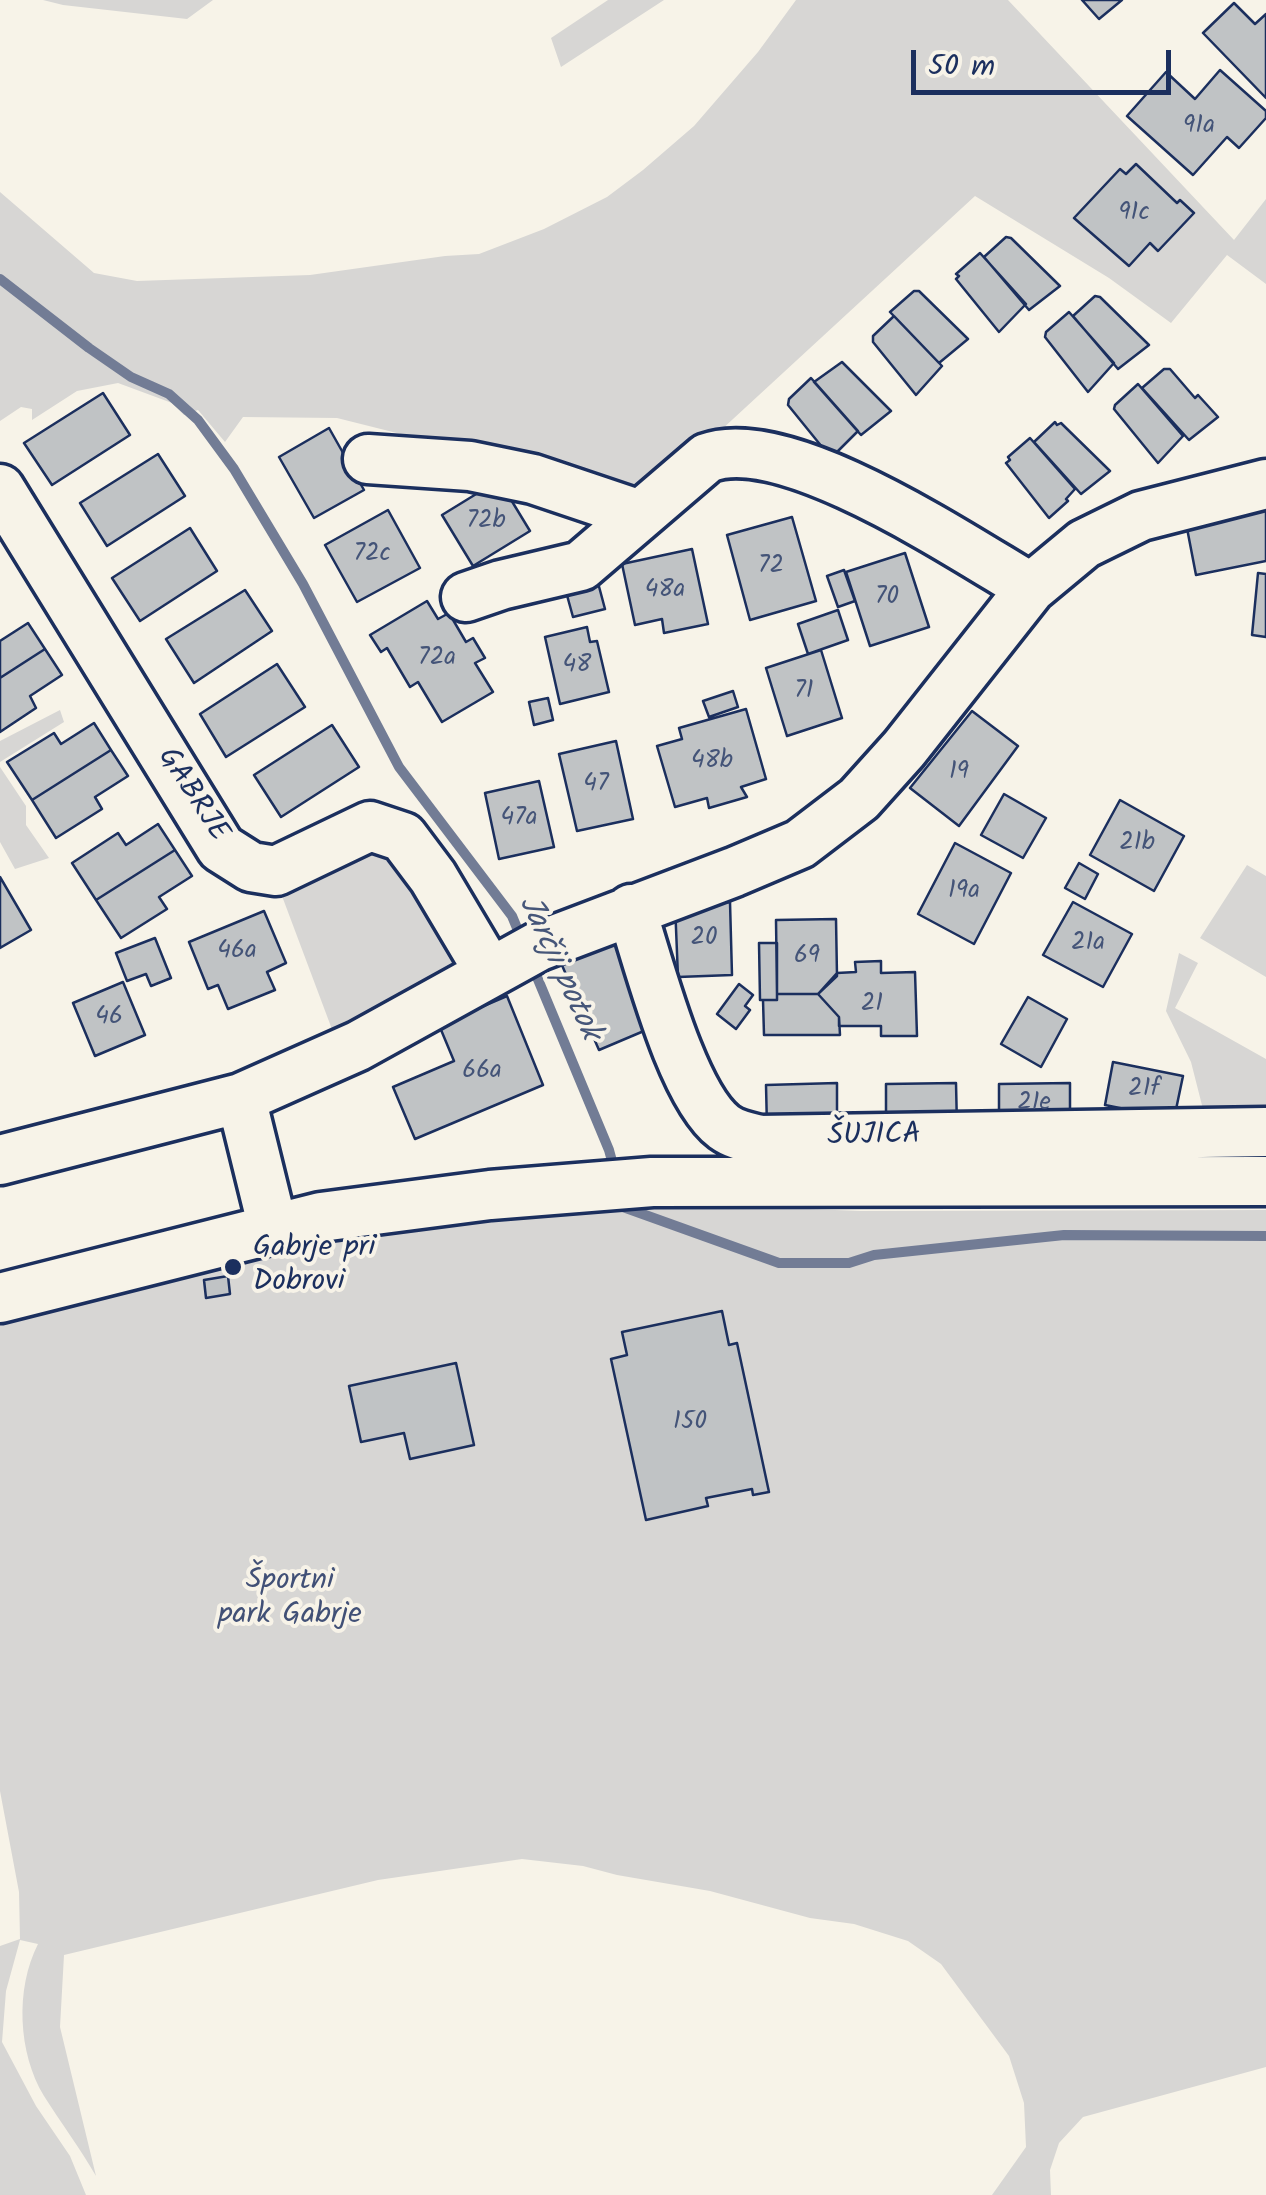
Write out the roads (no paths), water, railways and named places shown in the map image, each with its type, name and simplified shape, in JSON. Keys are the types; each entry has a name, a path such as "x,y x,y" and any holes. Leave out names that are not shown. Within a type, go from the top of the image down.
{"street":[{"path":"466,597 581,566 707,458 726,451 782,458 896,508 1030,588"},
{"path":"368,459 486,469 551,484 640,515"},
{"path":"0,1160 241,1098 358,1046 516,959 631,909 800,844 859,798 904,749 1030,588 1084,544 1141,516 1266,484"},
{"name":"GABRJE","path":"0,489 221,848 252,867 276,871 370,826 403,837 433,878 516,959"},
{"name":"ŠUJICA","path":"631,909 682,1060 699,1095 723,1126 739,1136 760,1140 1266,1132"},
{"path":"0,1298 272,1228 241,1098"},
{"name":"ŠUJICA","path":"272,1228 321,1217 490,1195 652,1182 1266,1180"}],"waterway":[{"name":"Jarčji potok","path":"0,279 89,348 131,377 169,394 198,420 234,469 303,584 399,767 512,916 522,940"},
{"name":"Jarčji potok","path":"532,965 615,1172"},
{"name":"Jarčji potok","path":"621,1198 623,1207 779,1263 849,1263 874,1255 1064,1235 1266,1236"}],"place":[{"name":"Gabrje pri Dobrovi","path":"233,1267"}],"park label":[{"name":"Športni park Gabrje","path":"290,1600"}]}
